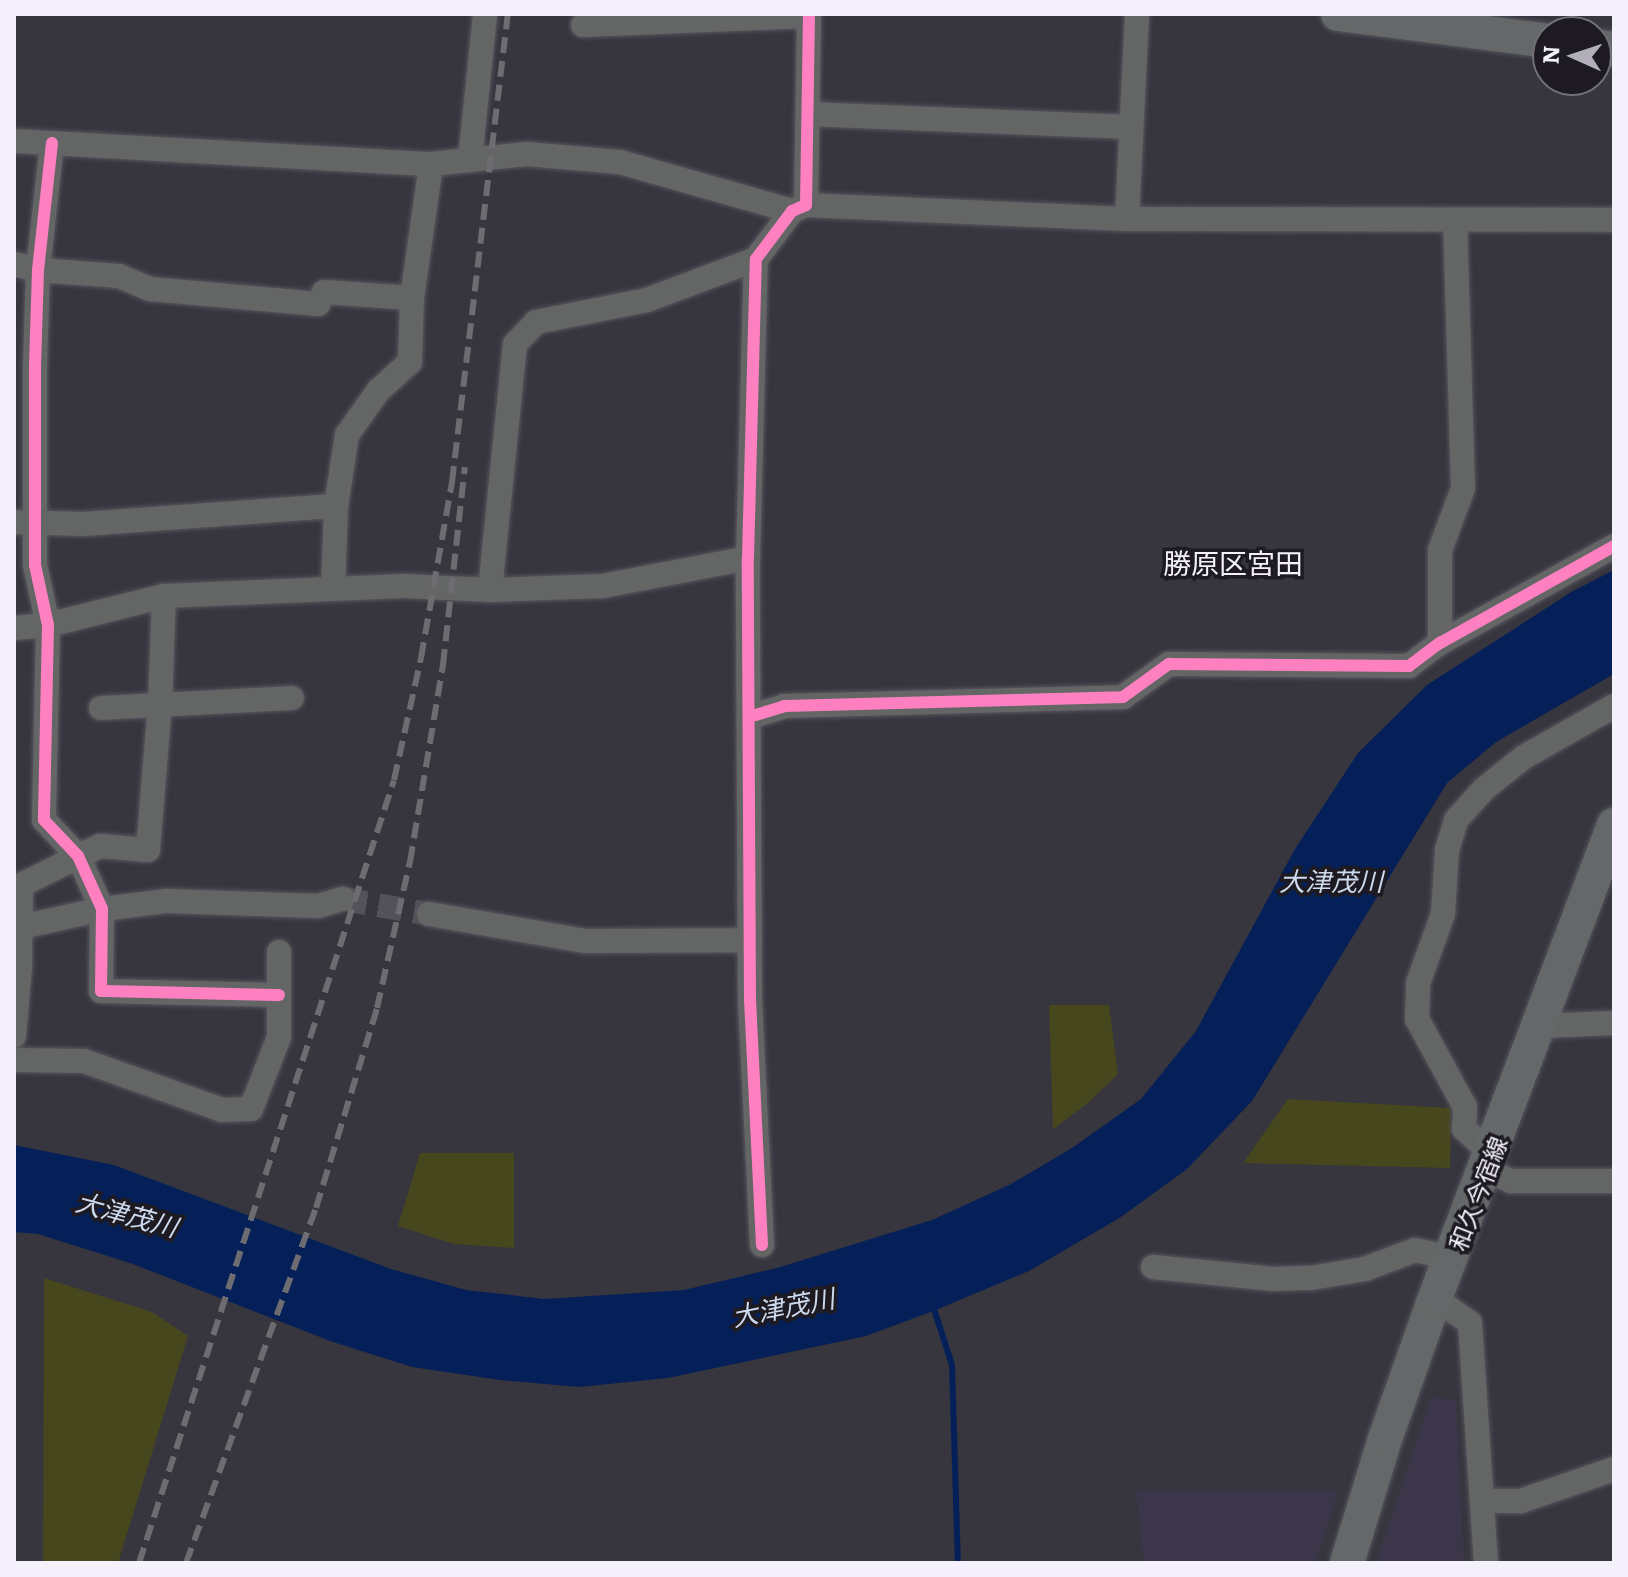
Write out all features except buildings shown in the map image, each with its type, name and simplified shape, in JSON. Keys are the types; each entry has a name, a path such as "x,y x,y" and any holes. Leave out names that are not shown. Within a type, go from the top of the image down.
{"main road":[{"path":"1338,14 1473,22 1532,37"},
{"name":"和久今宿線","path":"1347,1563 1385,1439 1435,1298 1541,1026 1614,825"}],"street":[{"path":"470,160 485,14"},
{"path":"1127,219 1137,14"},
{"path":"490,590 515,344 536,322 647,300 756,259 799,208 808,114 809,15 583,25"},
{"path":"808,114 1131,127"},
{"path":"14,141 431,164 526,154 620,162 799,208 1127,219 1614,220"},
{"path":"52,143 38,270 24,523 48,625 44,820 78,856 102,909 101,991 279,995"},
{"path":"333,589 336,506 347,435 378,391 410,362 412,298 431,164"},
{"path":"1440,643 1440,550 1463,488 1455,221"},
{"path":"756,259 748,558 750,940 762,1245"},
{"path":"14,264 38,270 119,276 150,289 318,304 324,292 412,298"},
{"path":"24,523 83,524 336,506"},
{"path":"749,717 784,706 1123,697 1169,664 1409,666 1440,643 1614,546"},
{"path":"14,628 48,625 164,596 404,586 490,590 603,586 748,558"},
{"path":"14,1036 21,885 100,846 148,850 160,705 164,596"},
{"path":"101,708 292,698"},
{"path":"1614,706 1524,757 1484,789 1456,820 1447,850 1443,914 1418,983 1417,1019 1465,1107 1464,1129 1489,1162 1511,1181 1614,1181"},
{"path":"21,927 102,909 166,901 318,906 343,899"},
{"path":"429,914 586,941 750,940"},
{"path":"14,1060 84,1061 222,1110 251,1109 279,1037 279,952"},
{"path":"1541,1026 1614,1023"},
{"path":"1153,1267 1298,1278 1365,1269 1415,1250 1452,1258"},
{"path":"1435,1298 1470,1323 1486,1563"},
{"path":"1482,1501 1521,1501 1614,1469"}],"shaded area":[{"path":"1049,1005 1109,1005 1118,1074 1088,1103 1053,1129"},
{"path":"1288,1099 1451,1108 1450,1168 1243,1163"},
{"path":"420,1153 514,1153 514,1248 454,1244 398,1226"},
{"path":"44,1278 152,1312 188,1336 118,1563 43,1563"},
{"path":"1430,1398 1456,1399 1464,1563 1376,1563"},
{"path":"1136,1490 1338,1491 1316,1563 1144,1563"}],"water":[{"name":"大津茂川","path":"1614,570 1614,674 1496,742 1447,783 1252,1101 1187,1169 1121,1217 1029,1271 936,1310 866,1336 668,1378 579,1387 500,1380 412,1367 330,1341 133,1264 38,1234 14,1232 14,1145 114,1165 391,1269 466,1290 544,1299 684,1290 777,1268 932,1220 1011,1184 1072,1148 1141,1099 1196,1031 1295,849 1358,753 1427,685 1573,591"}],"waterway":[{"path":"933,1306 952,1365 958,1563"}],"tunnel":[{"path":"343,899 429,914"}],"railway":[{"path":"139,1563 394,780 421,658 452,482 508,14"},
{"path":"186,1563 316,1208 377,1008 410,862 443,665 465,467"}],"cycle path":[{"path":"762,1245 750,1001 748,558 756,259 792,211 806,205 809,14"},
{"path":"52,143 38,270 35,365 35,565 48,625 44,820 78,856 102,909 101,991 279,995"},
{"path":"749,717 784,706 1123,697 1169,664 1409,666 1440,643 1614,546"}],"district":[{"name":"勝原区宮田","path":"1233,562"}]}
